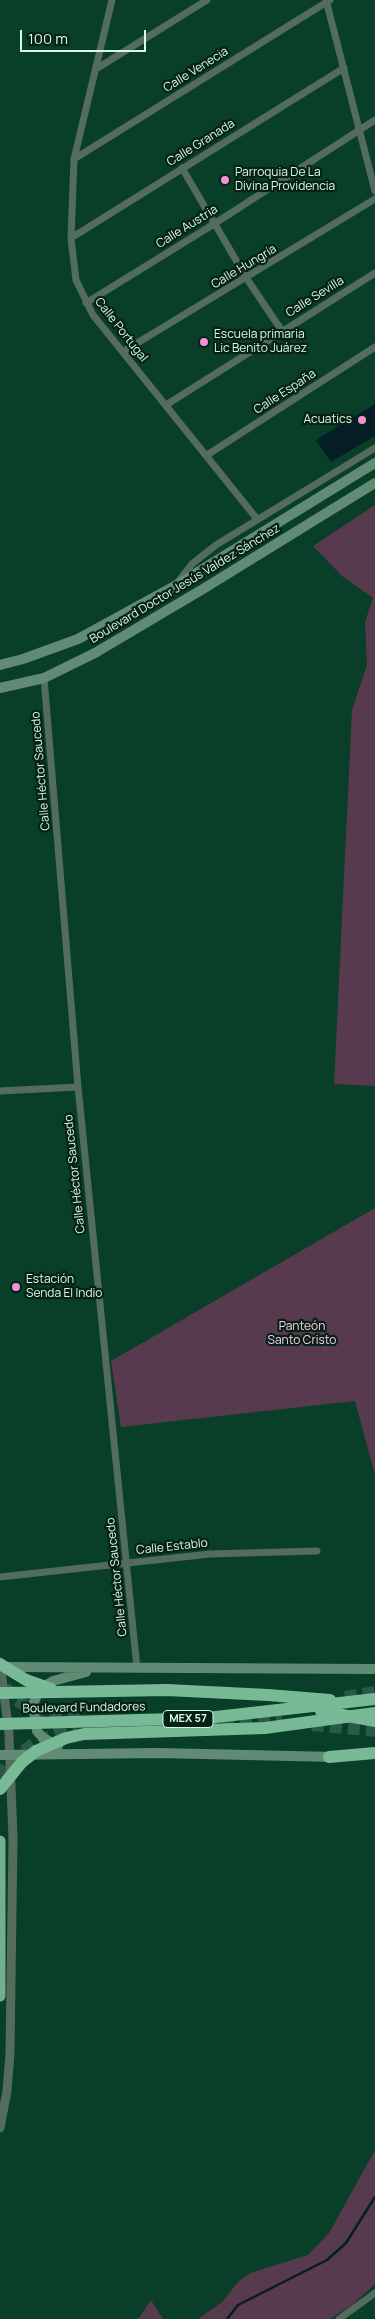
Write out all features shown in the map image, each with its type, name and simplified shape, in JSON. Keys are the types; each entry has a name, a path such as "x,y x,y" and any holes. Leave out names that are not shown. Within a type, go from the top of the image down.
{"highway":[{"path":"0,1665 26,1680 60,1691 207,1697 321,1711 375,1721"},
{"name":"Boulevard Fundadores","path":"0,1694 167,1690 217,1691 313,1698 375,1706"},
{"name":"Boulevard Fundadores","path":"0,1724 207,1718 375,1700"},
{"path":"6,1789 22,1762 36,1752 66,1738 84,1734 265,1728 375,1713"},
{"path":"329,1756 375,1753"},
{"path":"0,1841 0,1996"}],"main road":[{"name":"Boulevard Doctor Jesús Valdez Sánchez","path":"0,665 23,659 78,639 175,586 375,463"},
{"name":"Boulevard Doctor Jesús Valdez Sánchez","path":"0,688 44,678 95,653 375,483"},
{"path":"0,1665 102,1668 375,1669"},
{"path":"89,1753 58,1746 43,1738 36,1731 34,1705 37,1694 47,1684 102,1668"},
{"path":"5,1754 89,1753 375,1758"}],"street":[{"name":"Calle Portugal","path":"112,0 74,158 71,238 76,280 93,315 208,455 257,519"},
{"path":"96,69 206,0"},
{"path":"327,1 375,191"},
{"name":"Calle Venecia","path":"74,158 327,1"},
{"name":"Calle Granada","path":"71,238 344,68"},
{"name":"Calle Austria","path":"86,303 214,224 375,120"},
{"path":"182,168 246,279 282,331"},
{"name":"Calle Hungría","path":"124,352 375,199"},
{"name":"Calle Sevilla","path":"166,405 375,273"},
{"name":"Calle España","path":"208,455 375,347"},
{"name":"Boulevard Doctor Jesús Valdez Sánchez","path":"175,586 192,564 207,552 257,519 375,448"},
{"name":"Calle Héctor Saucedo","path":"44,678 78,1087 103,1348 128,1564 137,1668"},
{"path":"0,1091 78,1087"},
{"name":"Calle Establo","path":"0,1577 210,1554 317,1551"},
{"path":"0,1665 8,1711 5,1754 10,2053 0,2128"},
{"path":"0,1776 6,1789"},
{"path":"339,2319 375,2293"}],"green space":[{"path":"375,505 375,1086 334,1084 352,710 367,665 365,622 373,598 342,576 313,546"},
{"name":"Panteón Santo Cristo","path":"375,1208 375,1475 355,1401 121,1427 111,1361"},
{"path":"375,2150 375,2284 352,2305 330,2319 198,2319 222,2302 238,2282 250,2273 308,2255 329,2233"},
{"path":"151,2300 163,2319 138,2319"}],"water":[{"name":"Acuatics","path":"375,404 375,436 331,462 316,440"}],"waterway":[{"path":"227,2319 238,2305 327,2260 346,2243 375,2197"}],"tunnel":[{"path":"5,1687 16,1700 29,1708 59,1716 79,1716"},
{"path":"345,1697 375,1692"},
{"path":"204,1724 282,1722"},
{"path":"312,1725 375,1731"},
{"path":"0,1777 8,1762 36,1742 55,1734 77,1731"}],"place":[{"name":"Parroquia De La Divina Providencia","path":"225,180"},
{"name":"Escuela primaria Lic Benito Juárez","path":"204,342"},
{"name":"Acuatics","path":"362,420"},
{"name":"Estación Senda El Indio","path":"16,1287"}]}
